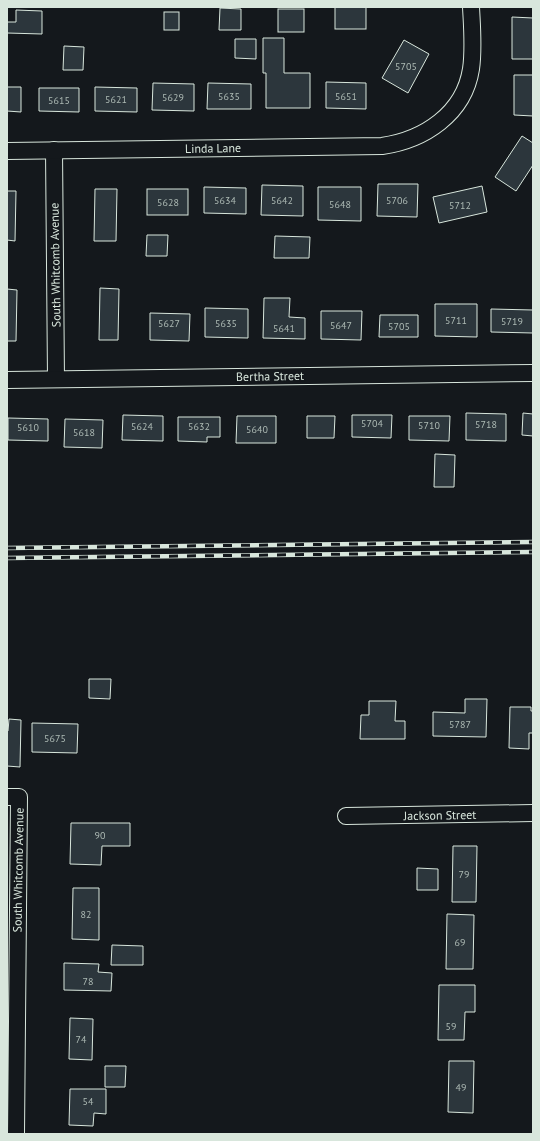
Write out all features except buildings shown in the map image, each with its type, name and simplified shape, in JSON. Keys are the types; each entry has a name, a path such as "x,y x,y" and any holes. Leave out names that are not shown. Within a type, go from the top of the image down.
{"street":[{"name":"Linda Lane","path":"7,151 382,146 396,144 418,136 436,125 453,108 464,90 471,71 472,63 471,7"},
{"name":"South Whitcomb Avenue","path":"54,150 56,380"},
{"name":"Bertha Street","path":"7,380 533,373"},
{"name":"South Whitcomb Avenue","path":"13,797 16,1134"},
{"name":"Jackson Street","path":"346,816 533,813"}],"railway":[{"path":"7,548 533,542"},
{"path":"7,558 533,552"}]}
